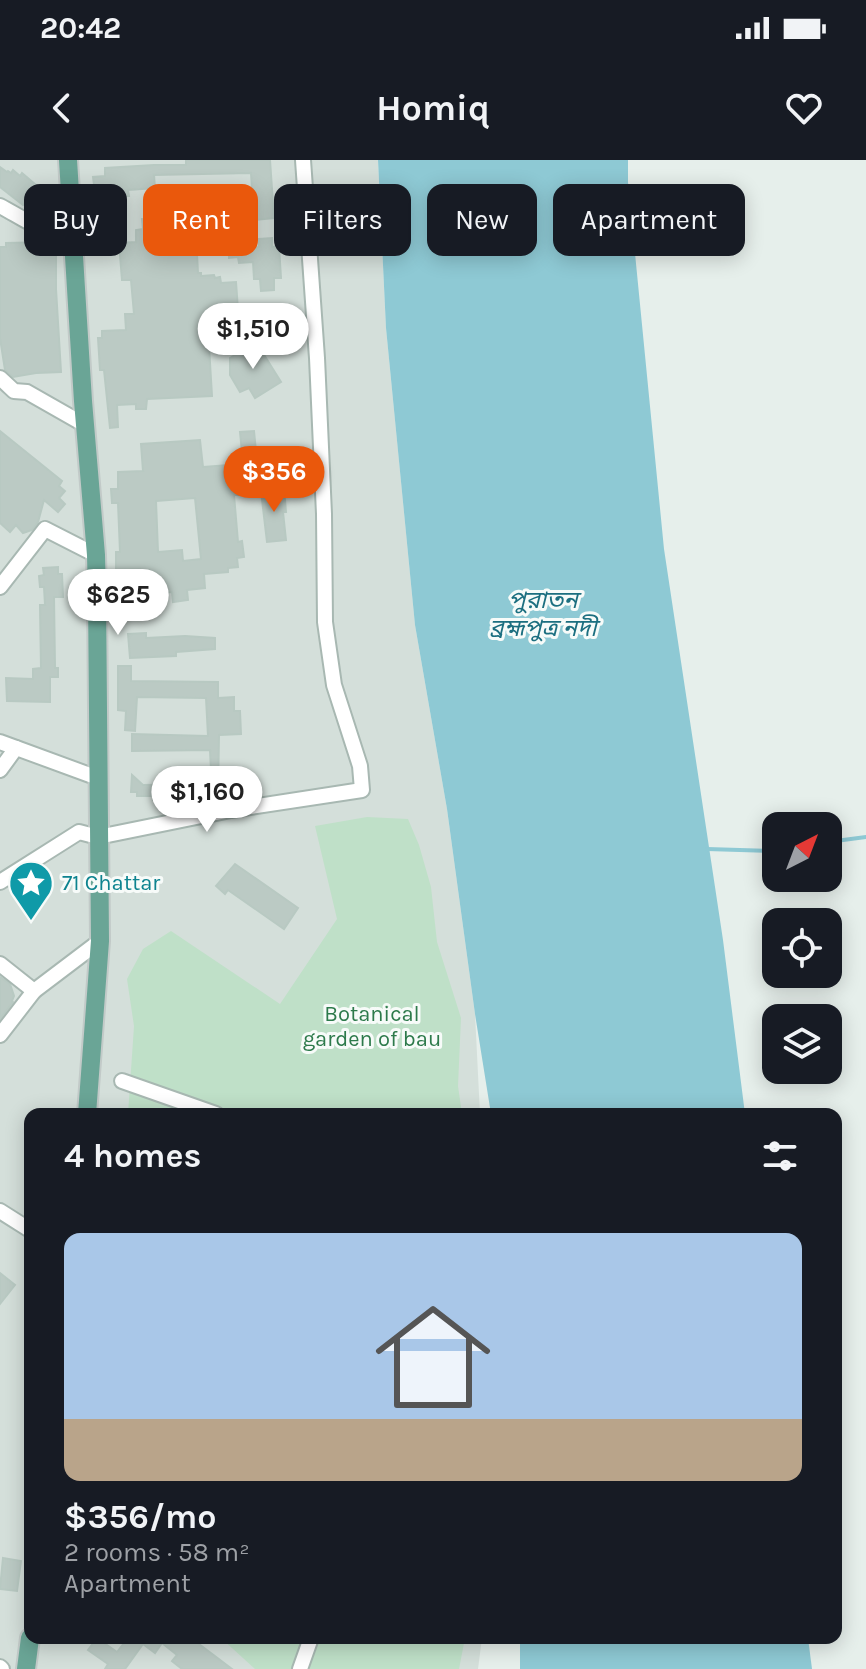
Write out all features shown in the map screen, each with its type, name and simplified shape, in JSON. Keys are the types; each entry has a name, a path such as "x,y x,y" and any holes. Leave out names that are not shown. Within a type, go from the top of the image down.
{"main road":[{"path":"68,160 69,184"},
{"path":"74,256 96,555 100,941 87,1108"},
{"path":"26,1669 29,1644"}],"street":[{"path":"0,882 79,832 98,837 231,810 362,790 360,766 334,685 325,622 318,374 303,160"},
{"path":"0,206 24,219"},
{"path":"0,378 14,391 27,392 85,425"},
{"path":"0,587 45,529 96,555"},
{"path":"0,742 98,778"},
{"path":"0,770 16,748"},
{"path":"0,1035 34,991 100,941"},
{"path":"0,964 34,991"},
{"path":"122,1081 199,1108"},
{"path":"0,1211 24,1226"},
{"path":"300,1669 309,1644"}],"shaded area":[{"path":"0,160 378,160 379,184 274,184 274,256 383,256 386,328 415,625 447,809 475,1014 480,1108 24,1108 24,1644 481,1644 478,1669 0,1669"}],"green space":[{"name":"Botanical garden of bau","path":"367,817 408,819 431,887 437,942 461,1018 458,1086 461,1108 128,1108 134,1026 127,979 143,949 171,931 280,1004 337,919 315,826"},
{"path":"228,1644 464,1644 459,1669 255,1669"}],"water":[{"name":"পুরাতন ব্রহ্মপুত্র নদী","path":"378,160 628,160 628,184 553,184 553,256 635,256 664,549 723,940 744,1108 490,1108 447,809 415,625 386,328 383,256 411,256 411,184 379,184"},
{"path":"520,1644 809,1644 812,1669 520,1669"}],"building":[{"path":"186,160 270,160 274,218 258,220 258,184 252,184 251,173 154,175 155,184 143,184 143,189 128,190 129,196 127,196 127,184 94,184 93,177 105,176 105,168 186,165"},
{"path":"0,167 11,173 13,170 20,176 22,173 35,184 24,184 23,205 0,187"},
{"path":"143,229 143,256 197,256 201,276 220,277 221,283 236,282 238,310 207,313 212,396 147,399 146,409 136,409 136,404 117,405 118,427 110,428 98,338 102,338 102,331 126,330 125,314 134,314 131,280 122,280 120,256 127,256 127,243 136,242 136,230"},
{"path":"272,238 274,256 280,256 281,278 274,278 274,290 261,291 260,279 254,279 253,262 239,263 238,257 229,256 258,256 259,239"},
{"path":"6,243 24,243 24,256 56,256 61,372 13,377 5,370 0,338 0,247 6,247"},
{"path":"256,342 281,382 255,398 249,388 240,392 230,375 230,358"},
{"path":"0,431 62,481 59,486 65,491 59,498 65,504 58,512 44,500 38,522 32,530 23,533 16,525 10,532 0,523"},
{"path":"254,431 256,451 242,452 240,432"},
{"path":"200,440 203,467 228,465 229,478 236,477 238,495 234,495 238,542 242,541 244,557 237,558 238,567 228,568 228,572 204,574 205,588 187,590 188,600 173,602 172,592 160,593 158,577 141,577 140,569 116,570 116,552 120,552 118,503 112,503 111,489 118,489 118,472 143,471 141,444","holes":["195,498 201,559 183,561 182,550 158,552 156,501"]},
{"path":"284,488 286,540 267,542 261,491"},
{"path":"58,567 58,574 62,574 63,597 54,597 55,668 58,668 58,677 50,677 50,702 7,701 6,678 33,679 33,669 41,668 40,605 45,605 44,587 40,587 39,576 44,575 43,568"},
{"path":"146,633 146,638 215,638 215,649 176,652 176,656 130,658 128,634"},
{"path":"118,666 131,666 131,681 218,682 218,698 234,697 234,711 240,711 241,734 219,735 218,792 213,792 213,798 198,797 198,801 153,800 153,796 137,796 137,792 131,792 132,775 143,785 206,784 217,770 211,770 210,750 132,751 132,734 208,736 206,698 137,697 135,731 125,730 126,711 118,710"},
{"path":"235,864 298,908 284,929 228,890 225,894 216,886"},
{"path":"0,977 10,984 14,996 0,1019"},
{"path":"0,1273 15,1285 0,1304"},
{"path":"3,1558 21,1561 17,1591 0,1589"},
{"path":"92,1644 106,1644 117,1652 123,1644 143,1644 125,1669 105,1669 108,1664 88,1650"},
{"path":"143,1644 161,1644 155,1653"},
{"path":"163,1644 199,1644 232,1669 182,1669 172,1661 177,1655"}],"waterway":[{"path":"842,840 866,837"},
{"path":"707,849 762,851"}],"place":[{"name":"71 Chattar","path":"31,922"}]}
